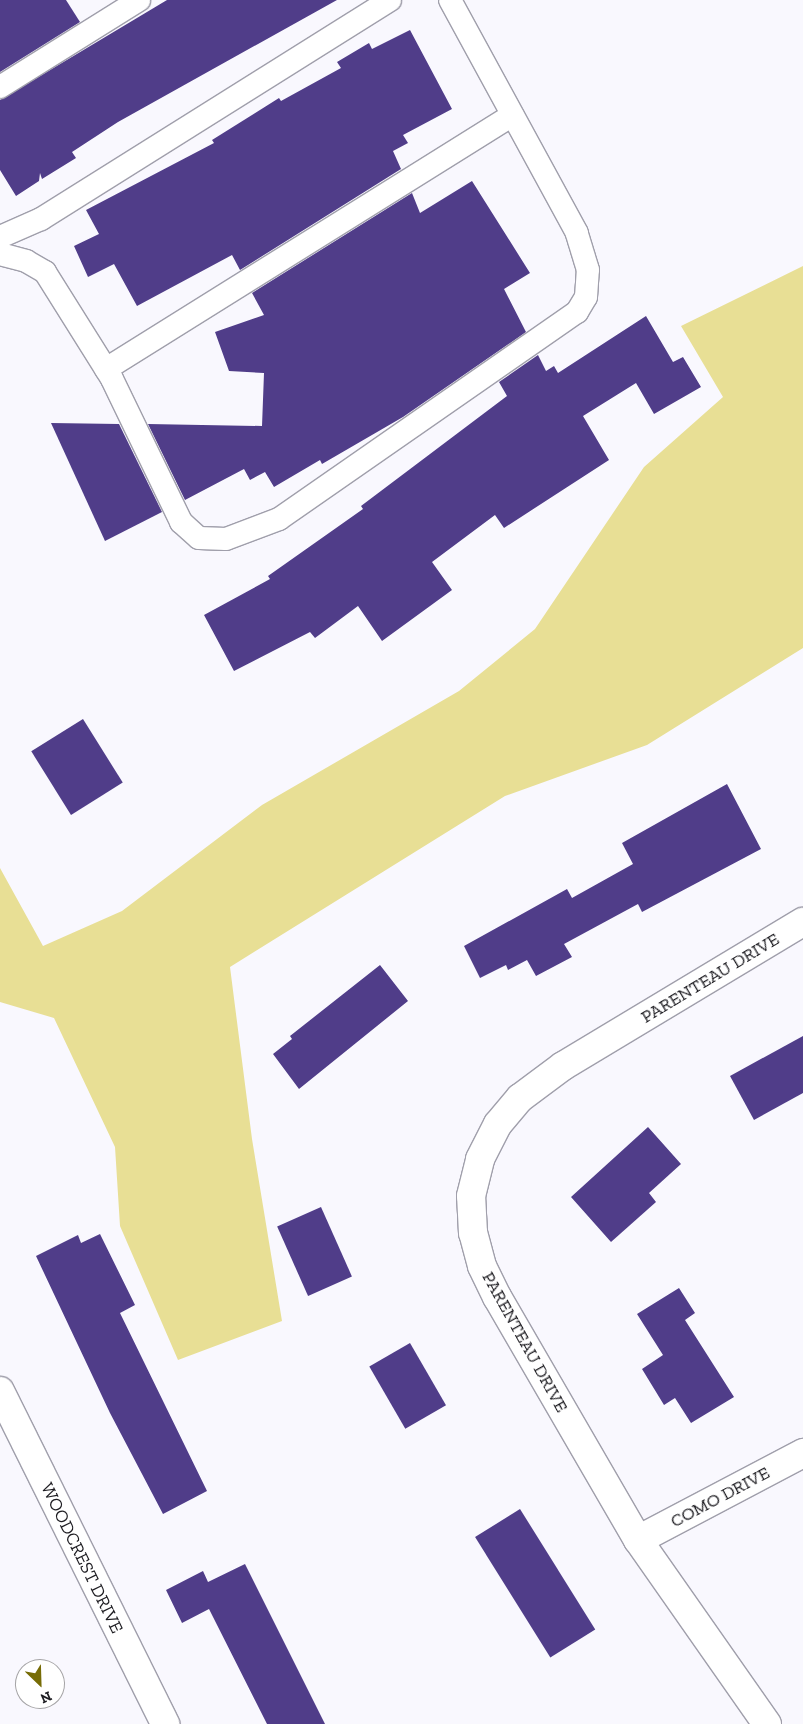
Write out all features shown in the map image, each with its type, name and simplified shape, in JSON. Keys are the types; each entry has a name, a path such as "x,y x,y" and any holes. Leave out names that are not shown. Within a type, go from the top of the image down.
{"street":[{"name":"PARENTEAU DRIVE","path":"767,1724 638,1540 497,1297 482,1266 473,1232 471,1196 480,1159 498,1124 520,1098 564,1066 803,922"},
{"name":"WOODCREST DRIVE","path":"0,1391 165,1724"},
{"name":"COMO DRIVE","path":"638,1540 803,1453"}],"lane":[{"path":"0,87 139,0"},
{"path":"0,237 41,219 390,0"},
{"path":"0,254 26,261 45,272 106,369 181,522 199,538 226,539 279,518 577,312 586,297 588,270 576,233 450,0"},
{"path":"106,369 512,115"}],"shaded area":[{"path":"803,266 803,648 647,745 505,796 230,967 252,1139 282,1321 178,1360 120,1226 115,1147 54,1018 0,1002 0,868 43,946 122,911 262,805 459,691 535,629 644,467 723,397 681,326"}],"building":[{"path":"0,0 66,0 80,22 0,72"},
{"path":"167,0 337,0 118,122 72,152 76,158 42,179 40,173 39,181 16,196 0,170 0,100"},
{"path":"410,30 452,109 403,135 408,143 393,151 401,169 240,270 232,255 137,306 114,264 88,277 74,246 99,234 86,210 214,143 212,140 279,98 281,101 341,68 337,62 369,43 372,49"},
{"path":"472,181 530,273 504,289 526,332 403,417 322,464 320,460 274,487 265,472 250,480 244,469 185,500 148,424 262,426 264,373 229,371 215,332 264,315 252,293 412,193 420,213"},
{"path":"646,316 673,362 683,357 701,387 654,414 636,383 583,416 609,460 504,528 495,515 432,562 452,590 382,641 358,606 315,638 310,632 234,671 204,615 270,579 268,576 363,509 361,506 507,396 499,382 538,355 546,371 554,366 558,373"},
{"path":"51,423 119,424 162,512 105,541"},
{"path":"83,719 123,783 71,815 31,751"},
{"path":"727,784 761,849 642,912 638,904 564,944 572,957 536,976 527,960 508,970 506,965 480,978 464,946 567,889 572,898 633,864 622,843"},
{"path":"380,965 408,1001 299,1089 273,1054 292,1039 290,1036"},
{"path":"803,1036 803,1093 754,1120 730,1076"},
{"path":"648,1127 681,1164 649,1193 656,1202 611,1242 571,1197"},
{"path":"321,1207 352,1276 308,1296 277,1227"},
{"path":"100,1234 135,1305 120,1313 207,1491 163,1514 110,1413 36,1256 78,1235 81,1243"},
{"path":"679,1288 695,1313 685,1320 734,1397 691,1423 675,1398 664,1405 642,1369 663,1355 637,1314"},
{"path":"410,1343 446,1405 405,1429 369,1366"},
{"path":"520,1509 595,1629 550,1658 475,1537"},
{"path":"245,1564 325,1724 267,1724 209,1609 182,1623 166,1590 203,1571 208,1582"}]}
